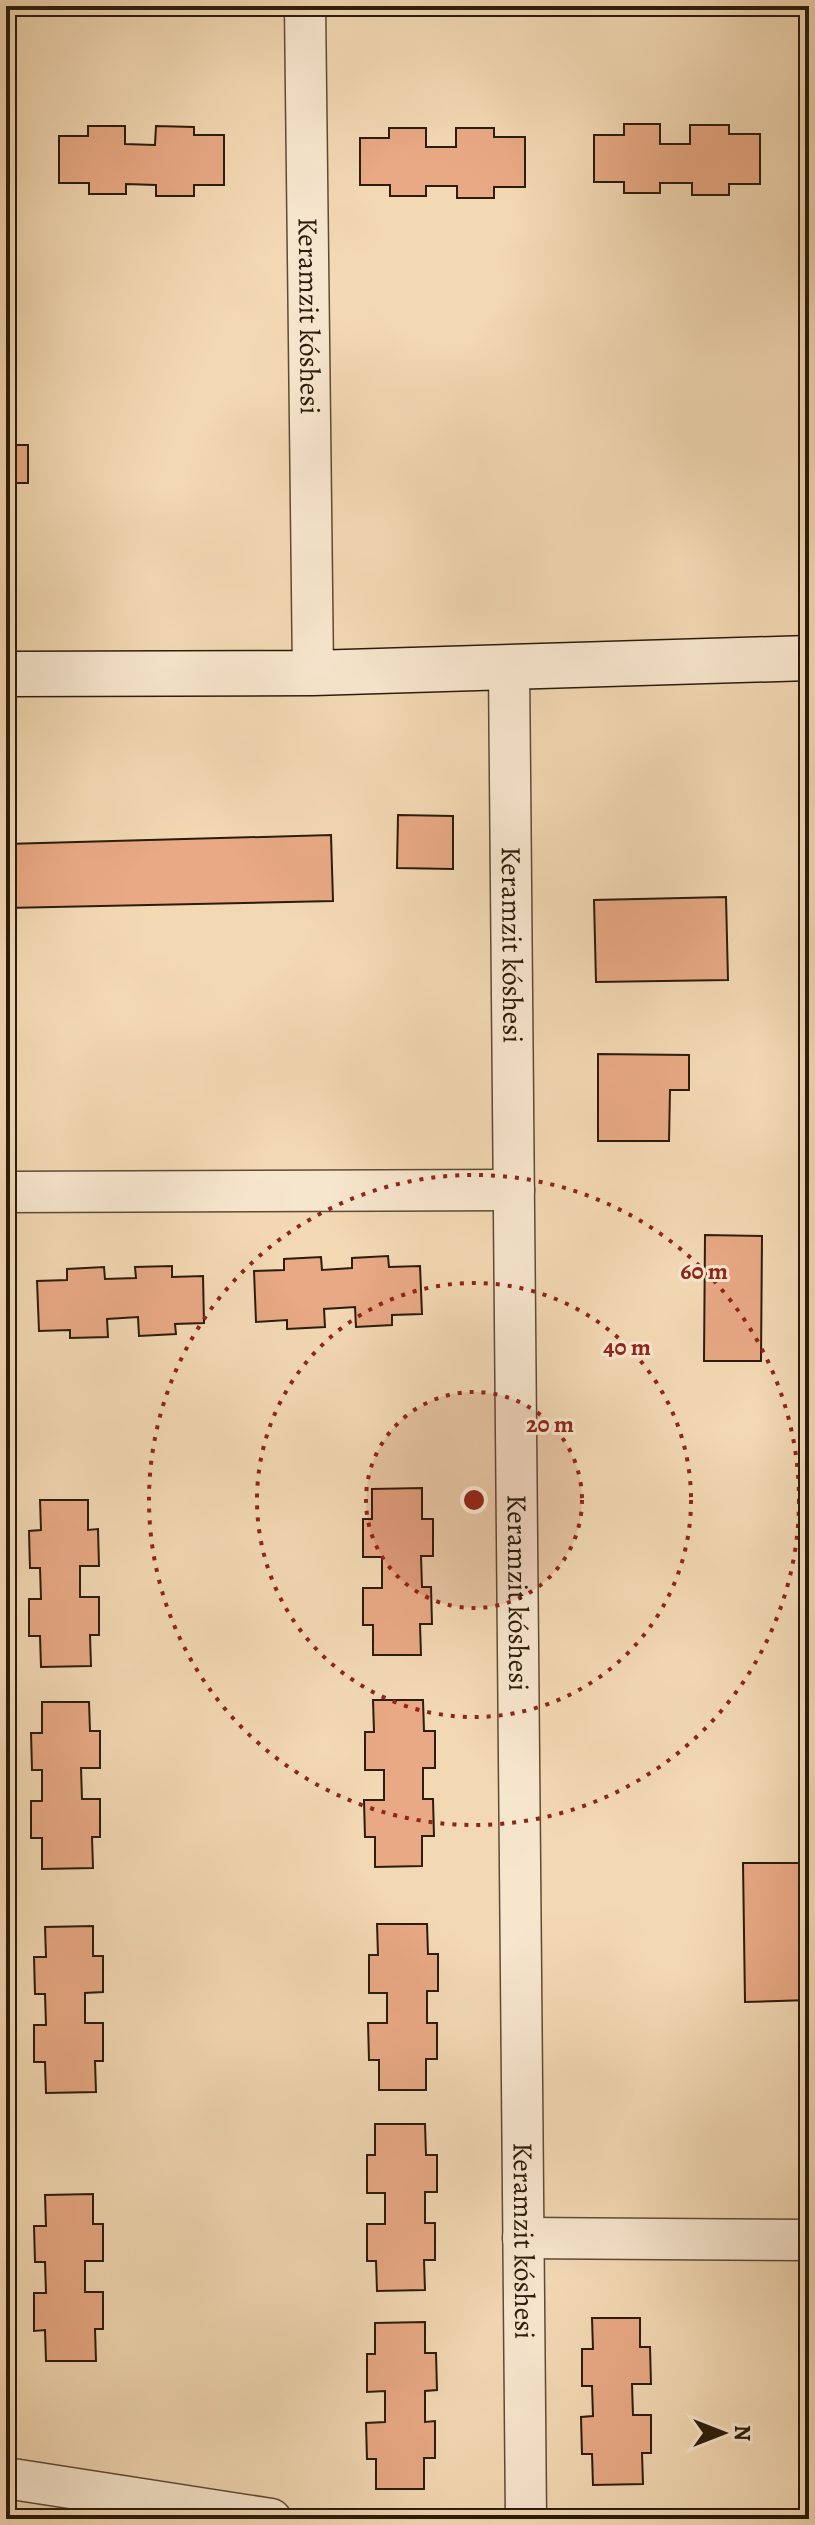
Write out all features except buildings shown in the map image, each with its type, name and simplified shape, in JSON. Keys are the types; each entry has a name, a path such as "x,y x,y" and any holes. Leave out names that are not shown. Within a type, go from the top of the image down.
{"street":[{"name":"Keramzit kóshesi","path":"305,6 313,673"},
{"path":"6,674 313,673 809,658"},
{"name":"Keramzit kóshesi","path":"509,667 526,2519"},
{"path":"6,1192 514,1190"},
{"path":"523,2238 809,2240"},
{"path":"6,2478 271,2519"}]}
